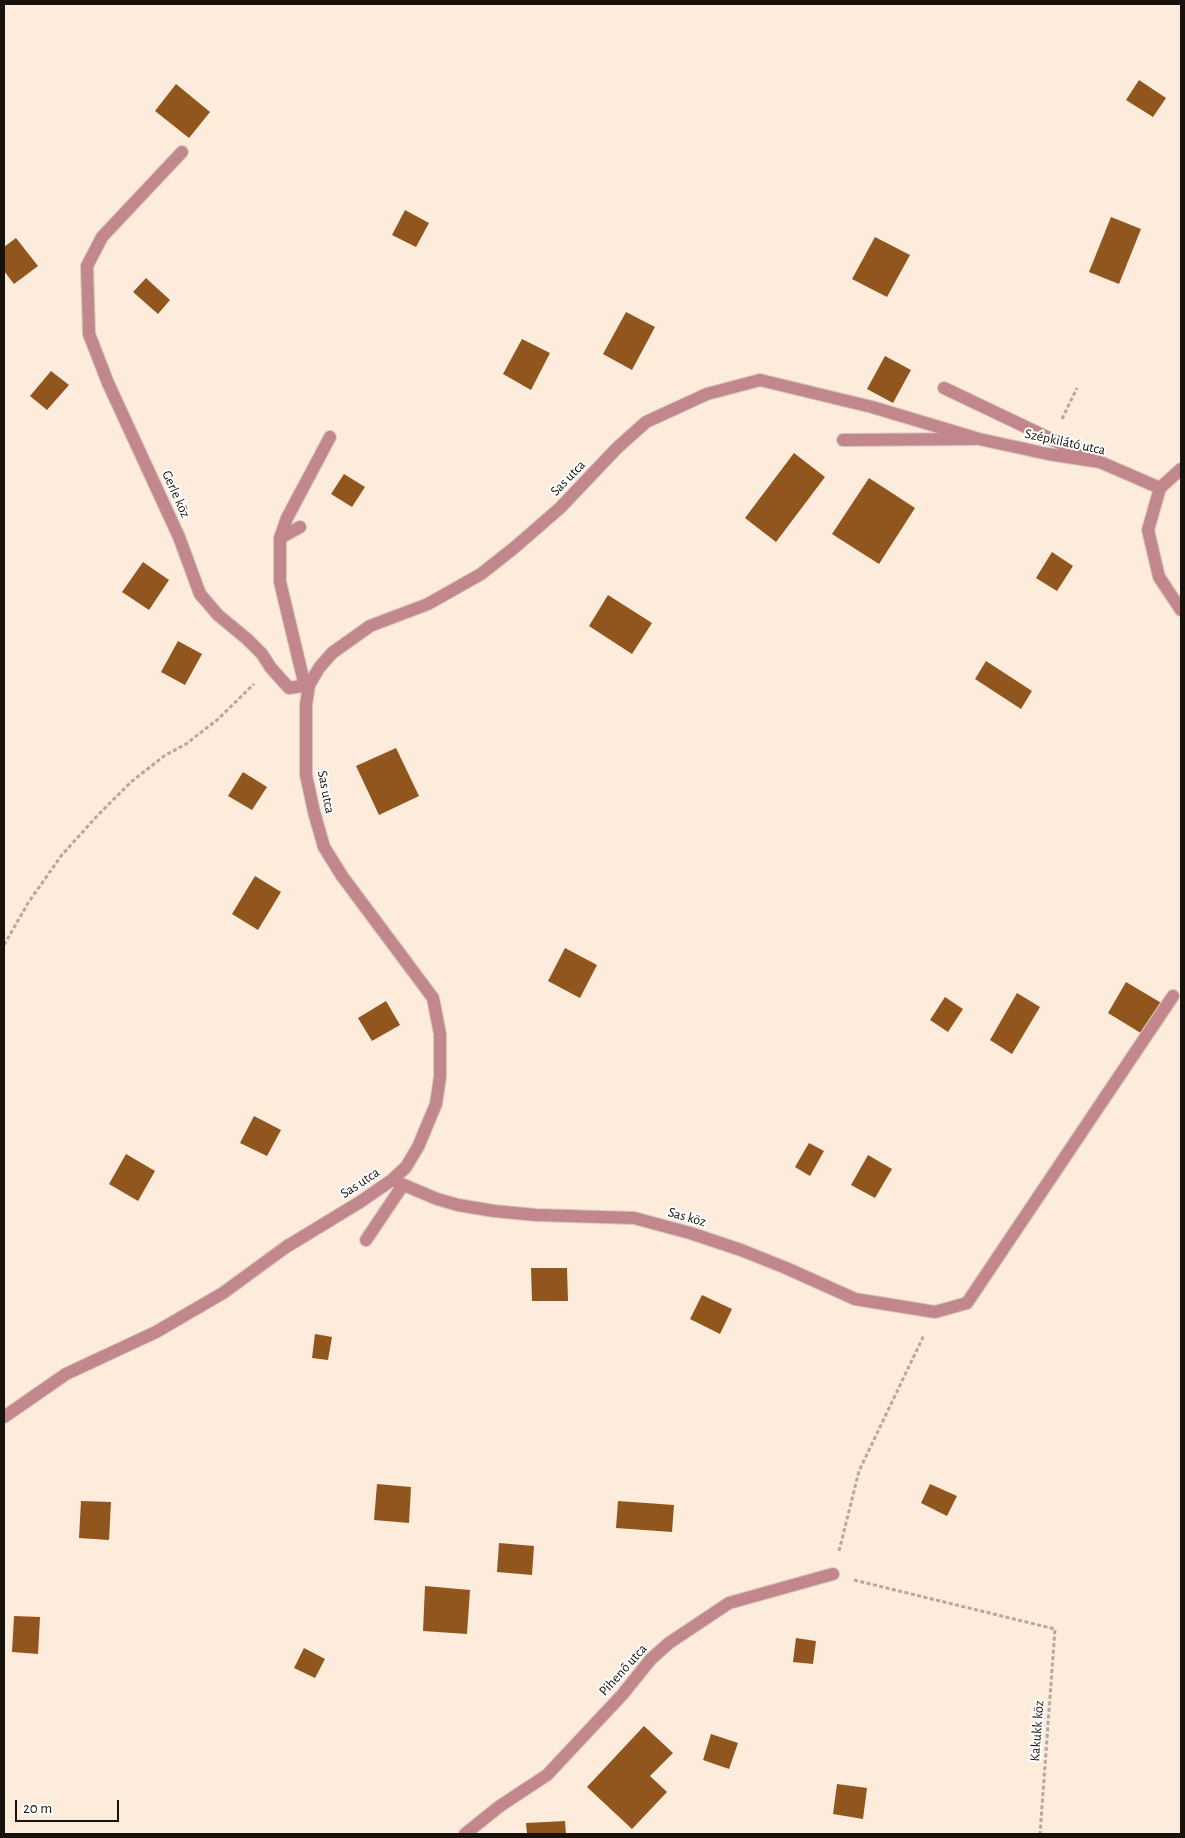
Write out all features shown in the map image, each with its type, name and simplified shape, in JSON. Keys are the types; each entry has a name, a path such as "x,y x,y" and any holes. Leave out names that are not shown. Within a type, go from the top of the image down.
{"street":[{"name":"Gerle köz","path":"182,152 102,238 87,266 89,334 108,383 179,537 200,594 218,615 262,654 271,668 289,688 309,685"},
{"name":"Sas utca","path":"4,1417 66,1374 156,1332 223,1293 286,1247 397,1182 418,1147 436,1104 440,1077 442,1052 438,1017 433,998 342,876 324,847 306,775 306,705 309,685 319,668 332,653 370,626 428,604 481,574 560,508 616,448 646,422 707,394 760,380 872,407 979,439"},
{"path":"944,388 1100,462"},
{"path":"309,685 304,678 280,582 280,538 287,518 330,437"},
{"path":"843,440 979,439"},
{"name":"Szépkilátó utca","path":"979,439 1048,454 1100,462 1160,488"},
{"path":"1181,469 1160,488 1148,530 1159,577 1181,610"},
{"path":"280,538 300,527"},
{"name":"Sas köz","path":"397,1182 436,1199 494,1212 634,1218 690,1233 740,1250 855,1299 935,1312 967,1303 1174,996"},
{"path":"366,1240 397,1182"},
{"name":"Pihenő utca","path":"465,1834 500,1806 547,1775 622,1695 651,1659 669,1643 729,1603 833,1574"}],"path":[{"path":"1052,440 1077,388"},
{"path":"4,945 28,904 61,856 96,817 131,782 164,756 186,744 218,720 271,668"},
{"path":"833,1574 859,1471 935,1312"},
{"name":"Kakukk köz","path":"833,1574 1056,1629 1040,1834"}],"building":[{"path":"1139,80 1166,98 1153,117 1126,100"},
{"path":"176,84 210,112 189,138 155,111"},
{"path":"405,210 429,223 416,247 392,235"},
{"path":"1111,217 1141,229 1119,284 1089,272"},
{"path":"875,237 910,255 887,297 852,279"},
{"path":"16,238 38,266 14,284 4,271 4,247"},
{"path":"146,278 170,300 158,314 133,292"},
{"path":"626,312 655,327 632,370 603,354"},
{"path":"522,339 550,353 531,390 503,374"},
{"path":"885,356 911,370 893,403 867,389"},
{"path":"51,371 69,385 47,410 30,396"},
{"path":"794,453 825,477 776,542 745,518"},
{"path":"344,474 365,487 352,507 331,494"},
{"path":"869,478 915,508 879,564 832,534"},
{"path":"1052,552 1073,566 1057,591 1036,578"},
{"path":"143,562 169,580 149,610 122,592"},
{"path":"608,595 652,623 632,654 589,626"},
{"path":"178,641 202,654 185,685 161,672"},
{"path":"986,661 1032,691 1021,709 975,679"},
{"path":"396,748 419,796 379,815 356,766"},
{"path":"243,772 267,787 252,810 228,796"},
{"path":"255,876 281,892 258,930 232,914"},
{"path":"565,948 597,965 580,998 548,981"},
{"path":"1126,982 1163,1004 1144,1035 1108,1013"},
{"path":"1017,993 1040,1007 1012,1054 990,1040"},
{"path":"945,997 963,1009 948,1032 930,1020"},
{"path":"386,1001 400,1025 372,1041 358,1018"},
{"path":"254,1116 281,1130 267,1156 240,1143"},
{"path":"809,1143 824,1151 810,1176 795,1167"},
{"path":"126,1154 155,1171 138,1201 109,1184"},
{"path":"868,1155 892,1169 875,1198 851,1185"},
{"path":"531,1268 567,1268 568,1301 532,1301"},
{"path":"702,1295 732,1309 720,1334 690,1319"},
{"path":"315,1334 332,1337 328,1360 312,1358"},
{"path":"377,1484 411,1487 409,1523 374,1520"},
{"path":"930,1484 957,1496 947,1516 921,1503"},
{"path":"81,1501 111,1502 109,1540 79,1538"},
{"path":"618,1501 674,1505 672,1532 616,1528"},
{"path":"499,1543 534,1546 532,1575 497,1572"},
{"path":"425,1586 470,1590 467,1634 423,1631"},
{"path":"14,1616 40,1617 38,1654 12,1652"},
{"path":"796,1638 816,1641 813,1664 793,1662"},
{"path":"304,1648 325,1659 315,1678 294,1668"},
{"path":"644,1726 673,1753 650,1776 667,1792 632,1829 587,1787"},
{"path":"711,1734 738,1743 729,1769 703,1760"},
{"path":"837,1784 867,1788 863,1819 833,1814"},
{"path":"565,1821 566,1834 527,1834 526,1823"}]}
